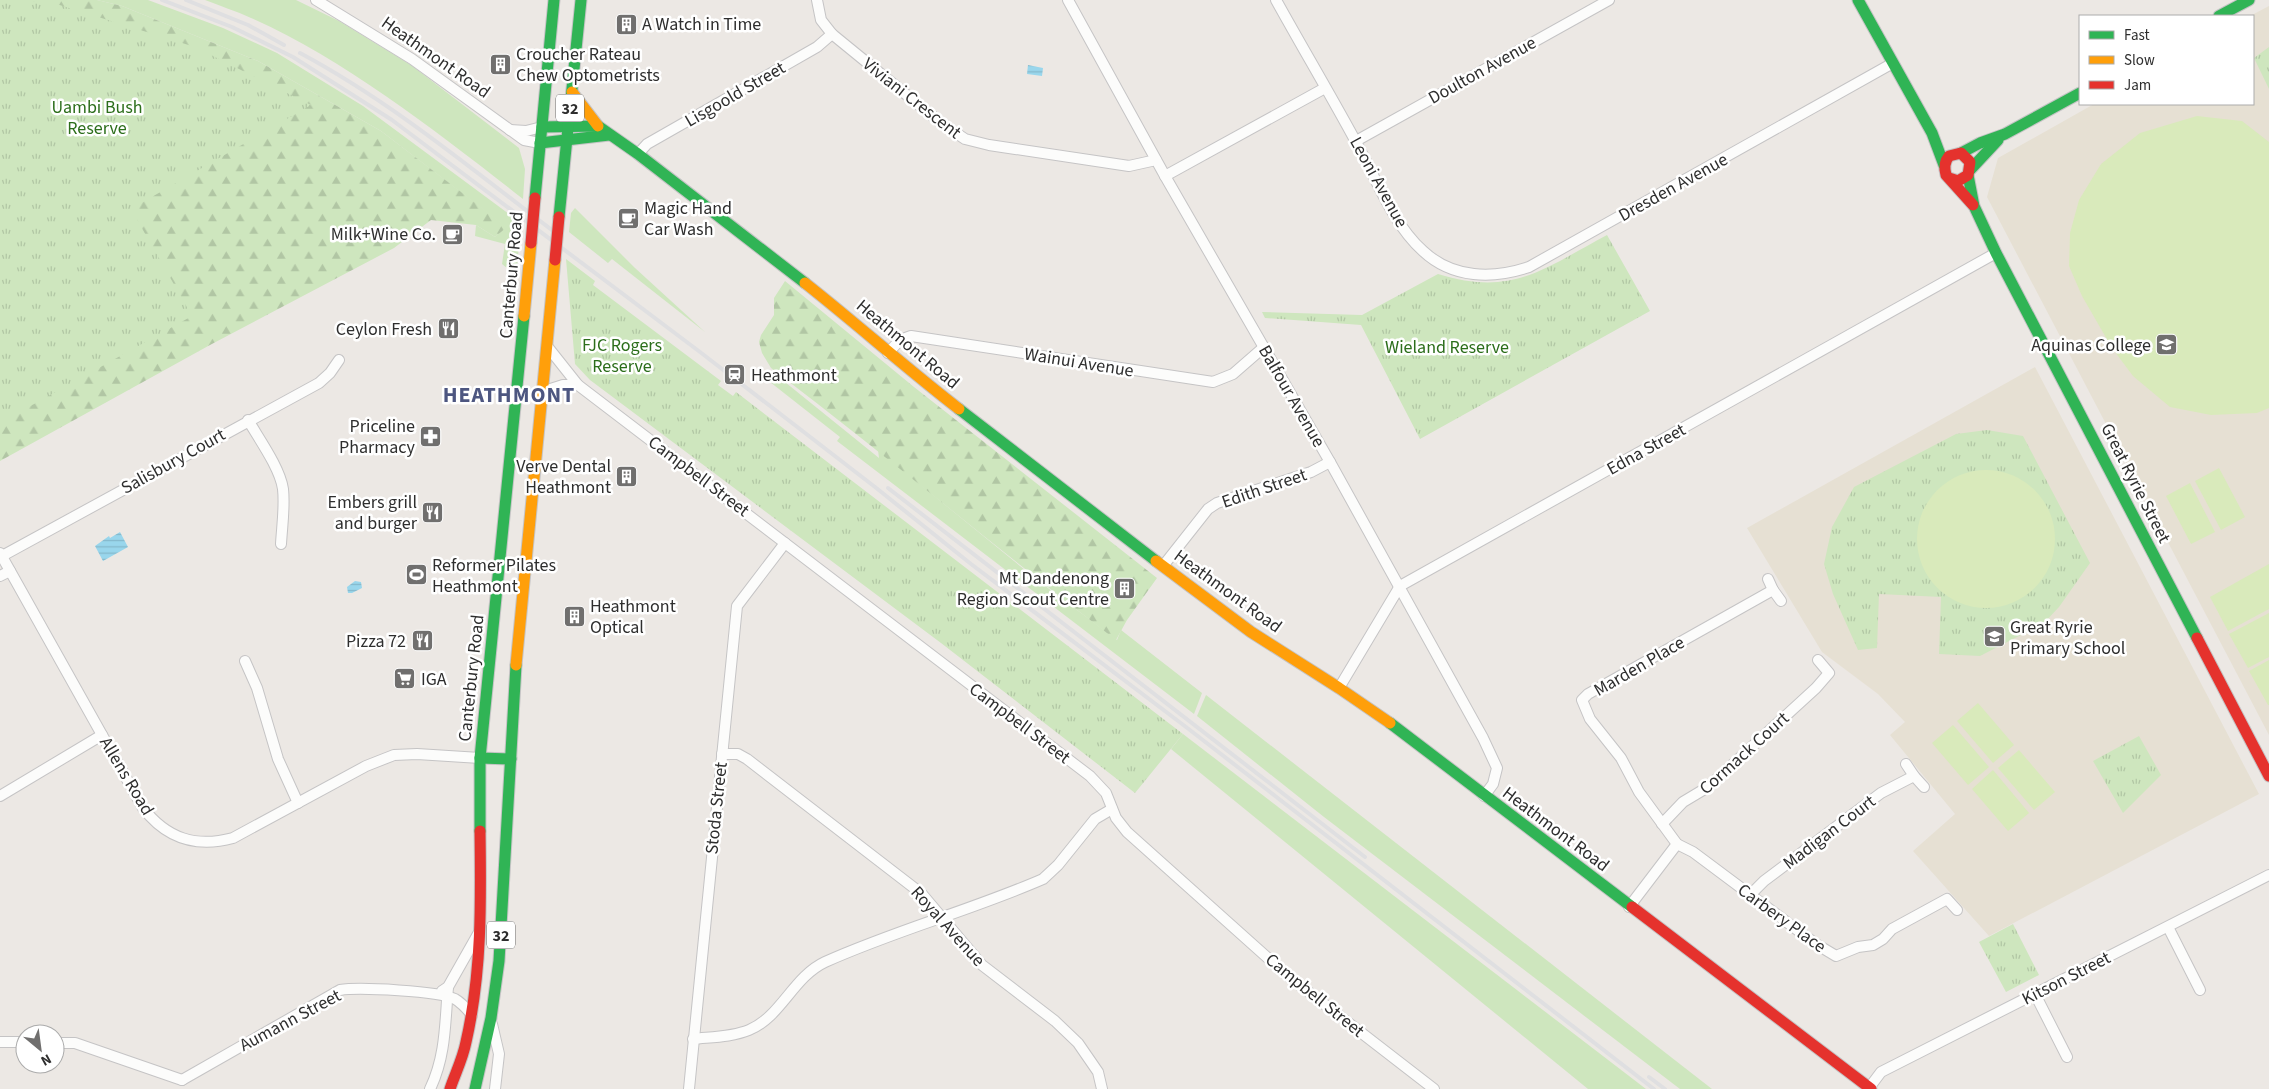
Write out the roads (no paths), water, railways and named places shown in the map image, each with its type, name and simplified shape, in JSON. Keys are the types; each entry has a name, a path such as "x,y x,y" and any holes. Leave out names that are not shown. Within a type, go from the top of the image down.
{"main road":[{"name":"Canterbury Road","path":"475,1089 491,1018 503,915 516,639 515,538 526,297 554,0"},
{"name":"Canterbury Road","path":"450,1089 462,1058 472,1015 477,981 481,929 480,758 515,538 541,392 581,0"},
{"path":"1858,0 1932,133 1944,165"},
{"path":"2221,15 2249,0"},
{"name":"Heathmont Road","path":"572,92 598,126 638,154 850,318 888,353 1163,566 1256,636 1339,688 1870,1088"},
{"path":"2005,134 1958,181 1949,178 1943,170 1948,157 2005,134 2079,94"},
{"path":"542,128 598,126"},
{"path":"1932,133 1970,162 1969,172"},
{"path":"540,143 567,141 609,134"},
{"name":"Great Ryrie Street","path":"1969,172 1974,206"},
{"name":"Great Ryrie Street","path":"1949,178 1974,206 1996,253 2269,776"},
{"path":"526,297 536,286 545,284 552,286"},
{"path":"480,758 511,759"}],"street":[{"name":"Heathmont Road","path":"316,0 412,58 524,140 540,143"},
{"name":"Viviani Crescent","path":"817,0 821,20 832,34 941,123 965,139 989,145 1129,166 1156,160"},
{"name":"Balfour Avenue","path":"1068,0 1165,176 1400,586 1497,768 1496,776 1484,796"},
{"name":"Leoni Avenue","path":"1276,0 1407,232 1424,252 1444,265"},
{"name":"Doulton Avenue","path":"1356,141 1609,0"},
{"name":"Lisgoold Street","path":"638,154 647,144 817,47 832,34"},
{"name":"Dresden Avenue","path":"1444,265 1456,271 1477,276 1498,275 1529,267 1893,63"},
{"path":"1165,176 1325,88"},
{"path":"509,130 526,131 542,128"},
{"name":"Edna Street","path":"1339,688 1400,586 1996,253"},
{"name":"Wainui Avenue","path":"888,353 900,340 911,336 1213,382 1233,374 1264,347"},
{"name":"Campbell Street","path":"547,346 578,384 1090,776 1106,794 1116,818 1127,832 1288,976 1434,1089"},
{"name":"Salisbury Court","path":"1,555 319,382 330,373 339,360"},
{"path":"541,392 564,385 578,384"},
{"path":"248,420 283,487 284,504 281,544"},
{"name":"Edith Street","path":"1163,566 1208,509 1217,503 1311,472 1330,462"},
{"name":"Stoda Street","path":"689,1089 736,606 785,542"},
{"name":"Allens Road","path":"1,555 150,817 167,832 187,839 212,843 233,838 366,766 394,755 417,754 480,758"},
{"path":"0,576 10,570"},
{"path":"1768,580 1781,601"},
{"name":"Marden Place","path":"1662,824 1639,792 1621,758 1590,719 1582,700 1588,694 1773,590"},
{"name":"Cormack Court","path":"1662,824 1683,802 1708,787 1816,688 1829,673 1818,660"},
{"path":"245,661 257,688 278,759 298,803"},
{"path":"0,796 102,735"},
{"name":"Royal Avenue","path":"722,754 738,754 747,759 922,894 982,965 1055,1021 1078,1043 1098,1072 1102,1089"},
{"path":"1906,764 1924,787"},
{"name":"Madigan Court","path":"1750,895 1764,881 1881,793 1914,776"},
{"path":"693,1039 729,1036 750,1030 765,1020 798,982 822,963 859,947 943,918 1043,879 1058,865 1095,819 1112,809"},
{"path":"1629,907 1677,844 1662,824"},
{"name":"Carbery Place","path":"1677,844 1693,852 1828,953 1836,956 1858,947 1872,945 1882,939 1892,929 1947,898 1957,910"},
{"name":"Kitson Street","path":"1870,1088 1881,1072 2269,875"},
{"path":"2168,926 2200,990"},
{"path":"430,1089 441,1058 447,992 481,929"},
{"name":"Aumann Street","path":"182,1080 340,990 355,988 435,995 447,992 472,1015"},
{"path":"2035,994 2067,1057"},
{"path":"491,1018 499,1054 495,1089"},
{"path":"0,1042 15,1042"},
{"path":"65,1042 75,1043 182,1080 187,1089"}],"water":[{"path":"1028,65 1043,68 1042,76 1027,74"},
{"path":"120,532 128,547 103,561 95,546 109,536 110,538"},
{"path":"355,581 361,582 362,588 348,593 347,587"}],"railway":[{"path":"162,0 232,27 293,57 392,120 700,352 971,564 1186,727 1654,1089"},
{"path":"186,0 248,25 284,45"},
{"path":"300,53 334,72 400,115 557,234"},
{"path":"888,488 1365,857"},
{"path":"1649,1077 1665,1089"}],"place":[{"name":"A Watch in Time","path":"626,24"},
{"name":"Croucher Rateau Chew Optometrists","path":"500,64"},
{"name":"Magic Hand Car Wash","path":"628,218"},
{"name":"Milk+Wine Co.","path":"452,234"},
{"name":"Ceylon Fresh","path":"448,329"},
{"name":"Aquinas College","path":"2167,345"},
{"name":"Heathmont","path":"735,375"},
{"name":"Priceline Pharmacy","path":"431,436"},
{"name":"Verve Dental Heathmont","path":"627,476"},
{"name":"Embers grill and burger","path":"433,512"},
{"name":"Reformer Pilates Heathmont","path":"416,575"},
{"name":"Mt Dandenong Region Scout Centre","path":"1125,588"},
{"name":"Heathmont Optical","path":"574,616"},
{"name":"Great Ryrie Primary School","path":"1994,637"},
{"name":"Pizza 72","path":"422,641"},
{"name":"IGA","path":"405,679"}],"district":[{"name":"HEATHMONT","path":"509,394"}],"park label":[{"name":"Uambi Bush Reserve","path":"97,117"},
{"name":"Wieland Reserve","path":"1447,347"},
{"name":"FJC Rogers Reserve","path":"622,355"}]}
